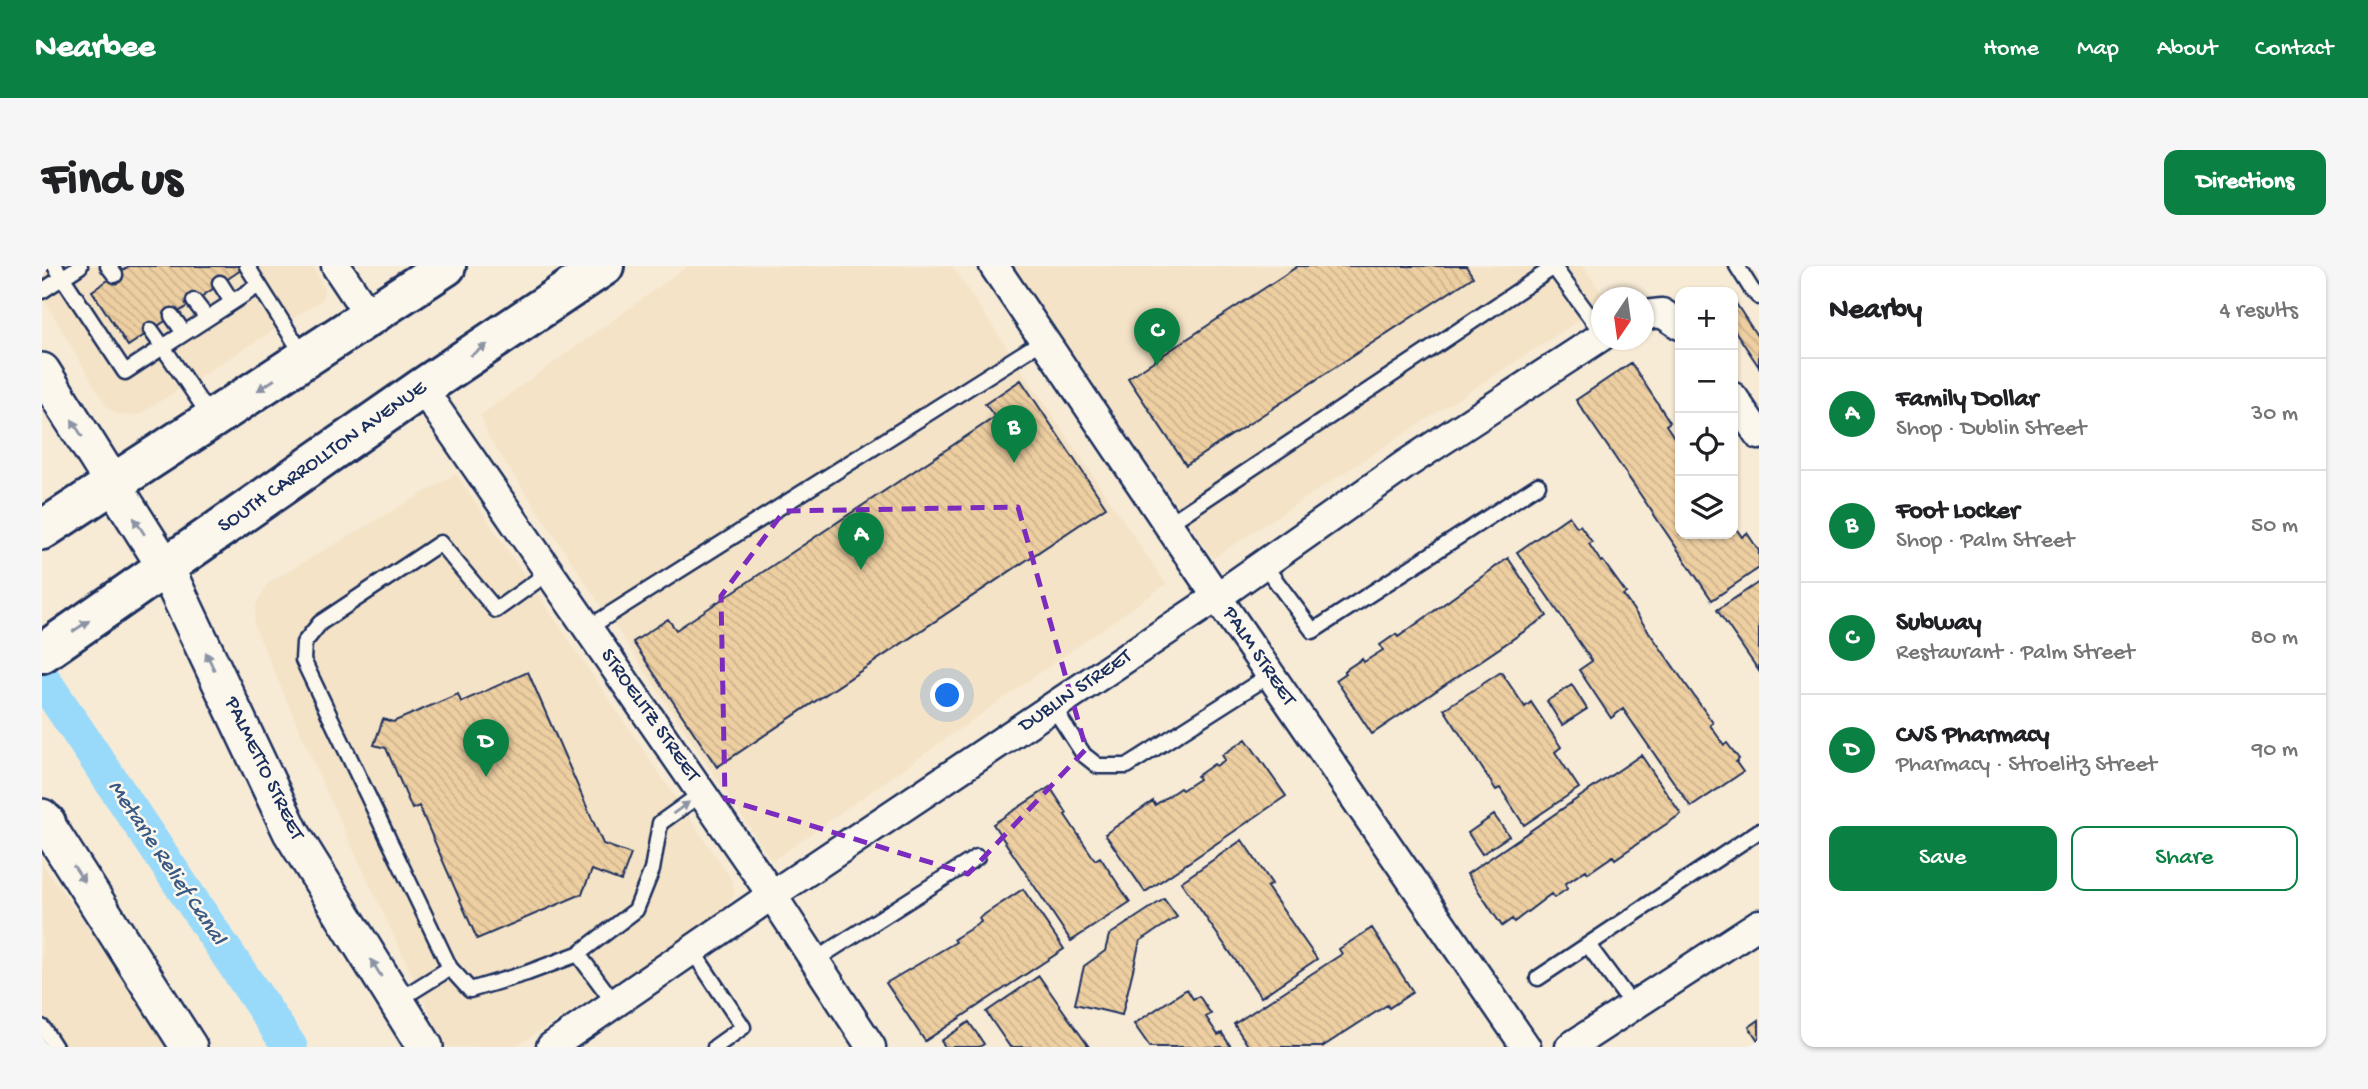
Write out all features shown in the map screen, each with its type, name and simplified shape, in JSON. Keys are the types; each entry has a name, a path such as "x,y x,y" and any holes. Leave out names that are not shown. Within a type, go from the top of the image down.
{"main road":[{"path":"54,522 446,266"},
{"name":"SOUTH CARROLLTON AVENUE","path":"42,653 422,388 604,266"}],"street":[{"path":"336,266 370,317"},
{"name":"PALM STREET","path":"993,266 1526,1047"},
{"name":"DUBLIN STREET","path":"551,1047 772,895 1264,565 1406,464 1591,342"},
{"name":"PALMETTO STREET","path":"42,371 166,568 291,832 425,1047"},
{"name":"STROELITZ STREET","path":"422,388 772,895 872,1047"},
{"path":"1738,404 1759,435"},
{"path":"43,821 181,1041"},
{"path":"1570,1047 1759,924"}],"lane":[{"path":"42,291 59,272 80,266"},
{"path":"247,266 305,359"},
{"path":"1168,524 1553,266 1591,321"},
{"path":"1737,266 1759,296"},
{"path":"59,272 125,372 259,285"},
{"path":"220,283 232,302"},
{"path":"194,301 206,318"},
{"path":"173,316 184,333"},
{"path":"151,330 212,420"},
{"path":"588,628 1044,340"},
{"path":"1264,565 1313,631 1538,485"},
{"path":"549,572 496,610 440,543 320,623 304,643 303,660 450,968 470,990 578,954 636,910 652,870 660,824 702,793"},
{"path":"1053,707 1084,755 1098,766 1127,766 1270,675"},
{"path":"1538,978 1759,831"},
{"path":"815,960 977,857"},
{"path":"1588,945 1633,1006"},
{"path":"692,950 743,1027 715,1047"},
{"path":"578,954 615,1003"},
{"path":"397,1000 450,968"},
{"path":"42,1027 55,1047"}],"highlighted area":[{"path":"1018,507 1086,749 968,874 725,799 721,596 784,511"}],"shaded area":[{"path":"42,266 313,266 324,288 322,300 138,415 119,415 106,406 42,296"},
{"path":"688,266 952,266 1166,584 772,861 489,438 481,415"},
{"path":"1012,266 1583,266 1597,287 1591,287 1591,312 1213,558"},
{"path":"456,474 731,879 735,894 720,916 515,1047 446,1047 326,791 254,625 256,604 268,583"},
{"path":"42,864 174,1047 42,1047"}],"building":[{"path":"129,266 244,268 128,346 92,291"},
{"path":"1298,266 1466,266 1473,277 1186,465 1128,378"},
{"path":"1738,307 1759,339 1759,367 1738,336"},
{"path":"1631,363 1670,422 1666,425 1675,438 1675,539 1738,539 1738,531 1742,537 1747,533 1759,551 1759,568 1712,600 1576,400"},
{"path":"1021,380 1106,507 717,767 633,642 668,619 676,630 995,417 985,404"},
{"path":"1569,516 1577,527 1580,525 1592,542 1589,544 1601,562 1603,561 1626,593 1623,595 1713,723 1710,725 1724,745 1727,743 1739,759 1736,762 1743,772 1691,807 1623,709 1611,718 1579,670 1592,661 1517,552"},
{"path":"1508,558 1547,616 1372,734 1336,680 1362,659 1364,662 1383,650 1380,645 1396,634 1398,637"},
{"path":"1759,582 1759,671 1717,610"},
{"path":"528,672 603,844 631,854 621,881 592,870 582,894 477,939 419,806 412,809 386,748 374,745 383,719 393,722 458,694 461,702"},
{"path":"1501,672 1525,707 1531,702 1561,747 1555,752 1579,788 1524,825 1500,788 1496,790 1444,709"},
{"path":"1572,685 1587,709 1562,725 1547,701"},
{"path":"1246,739 1286,796 1145,892 1105,834 1153,801 1155,805 1199,779 1197,776 1225,760 1222,755"},
{"path":"1641,755 1681,814 1615,859 1613,856 1588,873 1586,870 1565,884 1567,889 1554,898 1551,894 1514,922 1512,919 1502,926 1467,874"},
{"path":"1050,787 1095,860 1100,857 1130,902 1071,941 993,824"},
{"path":"1494,815 1509,836 1482,854 1468,833"},
{"path":"1242,840 1272,884 1267,887 1317,959 1261,997 1181,882"},
{"path":"1023,889 1064,949 925,1041 886,983 956,942 954,939 981,922 979,918"},
{"path":"1164,899 1177,917 1140,941 1122,1015 1075,1004 1084,966 1105,951 1109,935"},
{"path":"1372,928 1413,992 1389,1008 1387,1005 1322,1047 1249,1047 1234,1024 1342,954 1339,949"},
{"path":"1039,976 1089,1047 1010,1047 986,1012"},
{"path":"1187,989 1193,999 1199,996 1211,1014 1206,1017 1218,1035 1222,1033 1231,1047 1150,1047 1134,1024"},
{"path":"1759,1020 1759,1042 1749,1027"},
{"path":"969,1022 984,1044 979,1047 945,1047 941,1041"}],"waterway":[{"name":"Metarie Relief Canal","path":"42,678 290,1047"}],"place":[{"name":"Subway","path":"1157,366"},
{"name":"Foot Locker","path":"1014,463"},
{"name":"Family Dollar","path":"861,570"},
{"name":"CVS Pharmacy","path":"486,777"}]}
